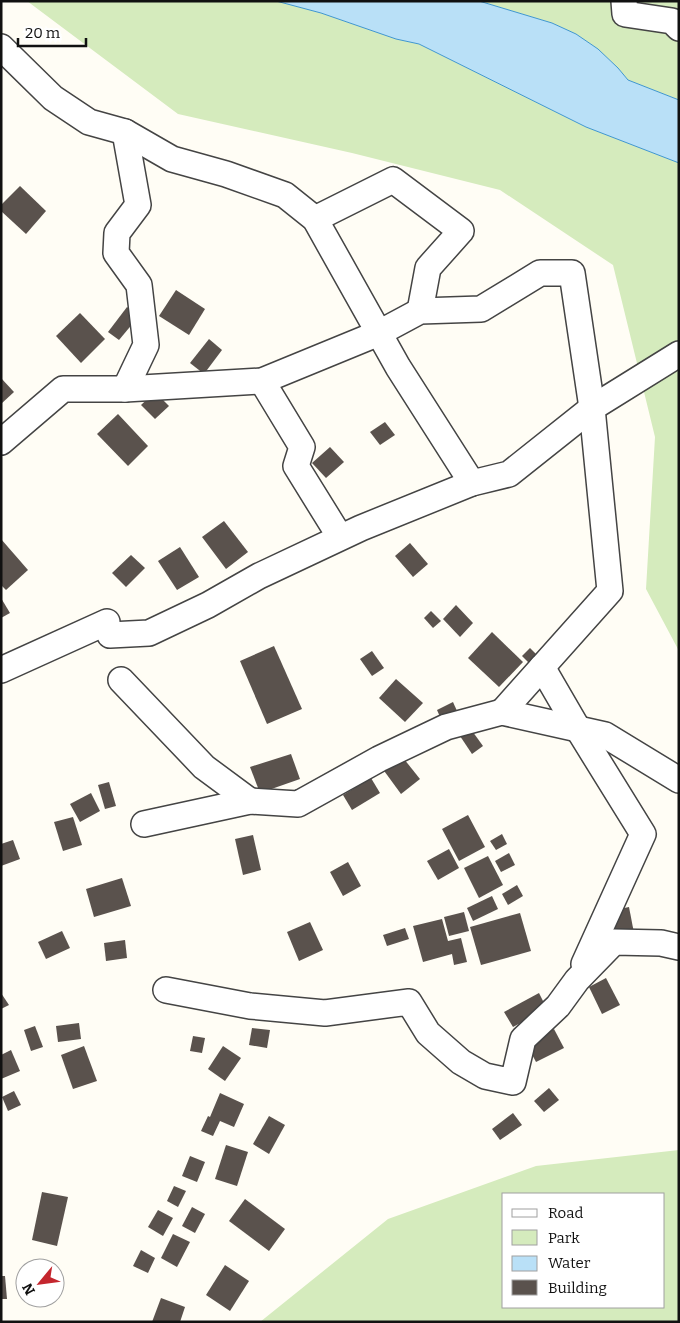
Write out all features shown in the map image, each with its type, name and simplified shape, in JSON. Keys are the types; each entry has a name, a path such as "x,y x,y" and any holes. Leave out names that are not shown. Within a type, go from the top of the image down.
{"street":[{"path":"624,1 625,14 672,21 679,28"},
{"path":"1,47 53,98 89,122 125,132 172,159 226,174 285,195 315,219 378,333 472,484"},
{"path":"125,132 138,205 117,233 116,253 139,285 146,345 125,389"},
{"path":"315,219 393,180 461,231 428,268 420,311"},
{"path":"1,442 63,389 125,389 262,381 378,333 420,311 481,309 540,273 572,274 592,408 610,591 502,712"},
{"path":"1,670 108,629 149,633 208,605 259,576 340,537 472,484 509,474 592,408 679,354"},
{"path":"262,381 302,447 296,466 340,537"},
{"path":"542,667 643,834 577,980"},
{"path":"121,680 204,767 250,801"},
{"path":"144,824 250,801 298,804 379,759 446,727 502,712 606,735 679,780"},
{"path":"166,990 250,1006 325,1013 409,1002 428,1033 461,1062 485,1076 513,1082 523,1039 558,1006 577,980 614,942 661,943 679,948"}],"green space":[{"path":"27,1 276,1 321,13 396,39 419,44 586,127 679,163 679,651 646,589 655,437 613,265 500,190 352,153 178,114"},
{"path":"479,1 679,1 679,100 628,80 598,49 576,34 552,23"},
{"path":"679,1150 679,1322 260,1322 388,1219 536,1166"}],"water":[{"path":"276,1 479,1 552,23 576,34 598,49 628,80 679,100 679,163 586,127 419,44 396,39 321,13"}],"building":[{"path":"20,186 46,211 26,234 1,211 1,205"},
{"path":"176,290 205,309 189,335 159,316"},
{"path":"127,307 139,316 119,340 108,332"},
{"path":"80,313 105,339 81,363 56,336"},
{"path":"209,339 222,350 204,374 190,363"},
{"path":"1,378 14,392 1,404"},
{"path":"155,392 169,406 155,419 141,405"},
{"path":"118,414 148,446 128,466 97,434"},
{"path":"385,422 395,435 380,445 370,432"},
{"path":"330,447 344,462 326,478 312,463"},
{"path":"224,521 248,552 226,569 202,537"},
{"path":"1,539 28,570 6,590 1,585"},
{"path":"410,543 428,564 413,577 395,556"},
{"path":"180,547 199,577 177,590 158,561"},
{"path":"131,555 145,568 126,587 112,573"},
{"path":"1,598 10,613 1,618"},
{"path":"456,605 473,623 460,637 443,619"},
{"path":"431,611 441,621 433,628 424,618"},
{"path":"492,632 523,662 499,687 468,658"},
{"path":"274,646 302,709 267,724 240,661"},
{"path":"530,648 539,657 531,665 522,656"},
{"path":"372,651 384,668 372,676 360,659"},
{"path":"396,679 423,703 405,722 379,698"},
{"path":"453,702 457,711 441,719 437,710"},
{"path":"470,728 483,746 472,754 460,736"},
{"path":"291,754 300,779 260,793 250,767"},
{"path":"400,754 420,779 401,794 382,768"},
{"path":"371,778 380,793 352,810 343,795"},
{"path":"109,782 116,806 105,809 98,785"},
{"path":"91,793 100,811 80,822 70,804"},
{"path":"468,815 485,847 459,861 442,829"},
{"path":"73,817 82,845 63,851 54,822"},
{"path":"502,834 507,844 496,850 490,841"},
{"path":"253,835 261,870 243,875 235,839"},
{"path":"13,840 20,859 1,866 1,844"},
{"path":"449,849 459,868 438,880 427,861"},
{"path":"509,853 515,865 501,872 495,861"},
{"path":"488,856 503,885 479,898 464,868"},
{"path":"348,862 361,886 343,896 330,872"},
{"path":"122,878 131,906 94,917 86,889"},
{"path":"517,885 523,896 508,905 502,894"},
{"path":"492,896 498,909 473,921 467,908"},
{"path":"629,907 634,933 615,936 610,911"},
{"path":"464,912 469,931 449,936 444,917"},
{"path":"520,913 531,951 481,965 470,927"},
{"path":"442,919 448,941 461,938 467,962 454,965 452,954 423,962 413,926"},
{"path":"310,922 323,950 299,961 287,932"},
{"path":"405,928 409,939 387,946 383,935"},
{"path":"62,931 70,948 46,959 38,942"},
{"path":"125,940 127,958 106,961 104,943"},
{"path":"606,978 620,1005 602,1014 589,987"},
{"path":"1,993 9,1005 1,1009"},
{"path":"539,993 547,1009 513,1027 504,1012"},
{"path":"79,1023 81,1039 58,1042 56,1026"},
{"path":"35,1026 43,1047 31,1051 24,1030"},
{"path":"252,1028 270,1030 267,1048 249,1045"},
{"path":"554,1029 564,1048 536,1062 526,1043"},
{"path":"193,1036 205,1038 202,1053 190,1051"},
{"path":"84,1046 97,1081 73,1089 61,1055"},
{"path":"223,1046 241,1058 225,1081 208,1069"},
{"path":"11,1050 20,1071 1,1079 1,1055"},
{"path":"549,1088 559,1100 544,1112 534,1101"},
{"path":"14,1091 21,1105 8,1111 2,1097"},
{"path":"220,1093 244,1104 234,1127 220,1121 213,1136 201,1131 208,1116 210,1117"},
{"path":"513,1113 522,1125 500,1140 492,1129"},
{"path":"269,1116 285,1125 269,1154 253,1144"},
{"path":"226,1145 248,1152 237,1186 215,1179"},
{"path":"190,1156 205,1162 197,1182 182,1176"},
{"path":"174,1186 186,1191 178,1207 167,1201"},
{"path":"42,1192 68,1197 57,1246 32,1240"},
{"path":"245,1199 285,1229 269,1251 229,1221"},
{"path":"192,1207 205,1214 195,1233 182,1226"},
{"path":"158,1210 173,1218 163,1236 148,1227"},
{"path":"173,1234 190,1242 177,1267 161,1258"},
{"path":"141,1250 155,1258 148,1273 133,1266"},
{"path":"225,1265 249,1281 230,1311 206,1295"},
{"path":"1,1276 5,1276 7,1299 1,1299"},
{"path":"161,1298 185,1307 180,1322 152,1322"}]}
